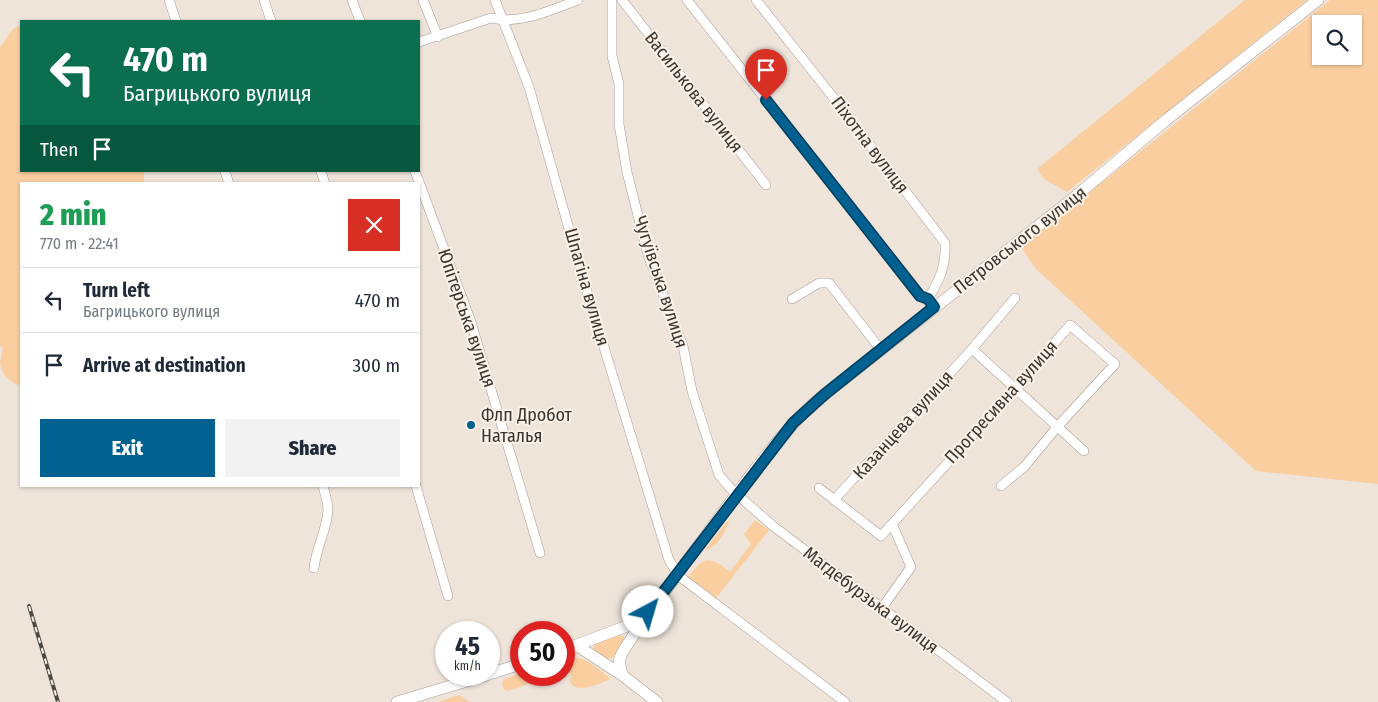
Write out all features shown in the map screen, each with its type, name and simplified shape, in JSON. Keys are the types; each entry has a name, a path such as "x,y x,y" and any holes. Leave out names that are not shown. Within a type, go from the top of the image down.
{"main road":[{"name":"Петровського вулиця","path":"576,646 641,618 663,593 793,423 814,403 881,350 931,303 1076,196 1166,120 1318,0"},
{"path":"622,675 619,661 627,644 663,593"},
{"path":"576,646 622,675 657,702"},
{"path":"397,702 451,686"}],"street":[{"path":"169,0 176,20"},
{"path":"264,0 271,20"},
{"path":"352,0 360,20"},
{"path":"423,0 438,37"},
{"name":"Шпагіна вулиця","path":"496,0 530,87 594,313 670,560 677,574"},
{"path":"420,42 491,18 503,21 514,20 559,3 578,0"},
{"name":"Чугуївська вулиця","path":"612,0 612,56 619,84 619,124 627,172 646,246 683,346 692,390 719,475 738,494"},
{"name":"Василькова вулиця","path":"622,0 766,185"},
{"path":"687,0 920,296 931,303"},
{"name":"Піхотна вулиця","path":"756,0 945,243 946,259 931,303"},
{"name":"Юпітерська вулиця","path":"420,184 470,319 540,553"},
{"path":"792,299 820,283 830,283 881,350"},
{"name":"Казанцева вулиця","path":"834,500 972,349 1015,298"},
{"name":"Прогресивна вулиця","path":"819,488 880,536 1015,389 1070,325 1115,364 1058,426"},
{"path":"972,349 1084,450"},
{"path":"1001,486 1024,467 1058,426"},
{"path":"314,568 315,554 326,526 328,508 323,487"},
{"path":"416,487 448,596"},
{"name":"Магдебурзька вулиця","path":"738,494 773,526 1007,702"},
{"path":"882,608 911,567 892,524"},
{"path":"677,574 713,604 845,702"},
{"path":"621,628 626,636 627,644"}],"shaded area":[{"path":"1245,0 1307,0 1067,192 1044,179 1037,169"},
{"path":"1330,0 1378,0 1378,484 1256,471 1036,269 1021,247"},
{"path":"20,26 20,172 144,172 144,182 20,182 20,385 14,383 7,377 0,366 3,349 0,346 0,47 14,28"},
{"path":"755,520 769,530 713,602 686,580 697,567 706,561 716,562 730,572 751,544 744,534"},
{"path":"727,521 729,522 720,539 709,549 705,550"},
{"path":"620,635 624,637 624,642 612,658 605,658 593,649 595,644"},
{"path":"575,658 587,661 611,679 594,686 576,687"},
{"path":"510,677 510,686 522,686 508,691 502,685 503,680"},
{"path":"459,695 470,702 438,702"}],"railway":[{"path":"29,606 58,702"}],"place":[{"name":"Флп Дробот Наталья","path":"471,425"}],"route":[{"path":"648,612 793,423 814,403 934,307 928,299 920,296 766,100"}]}
